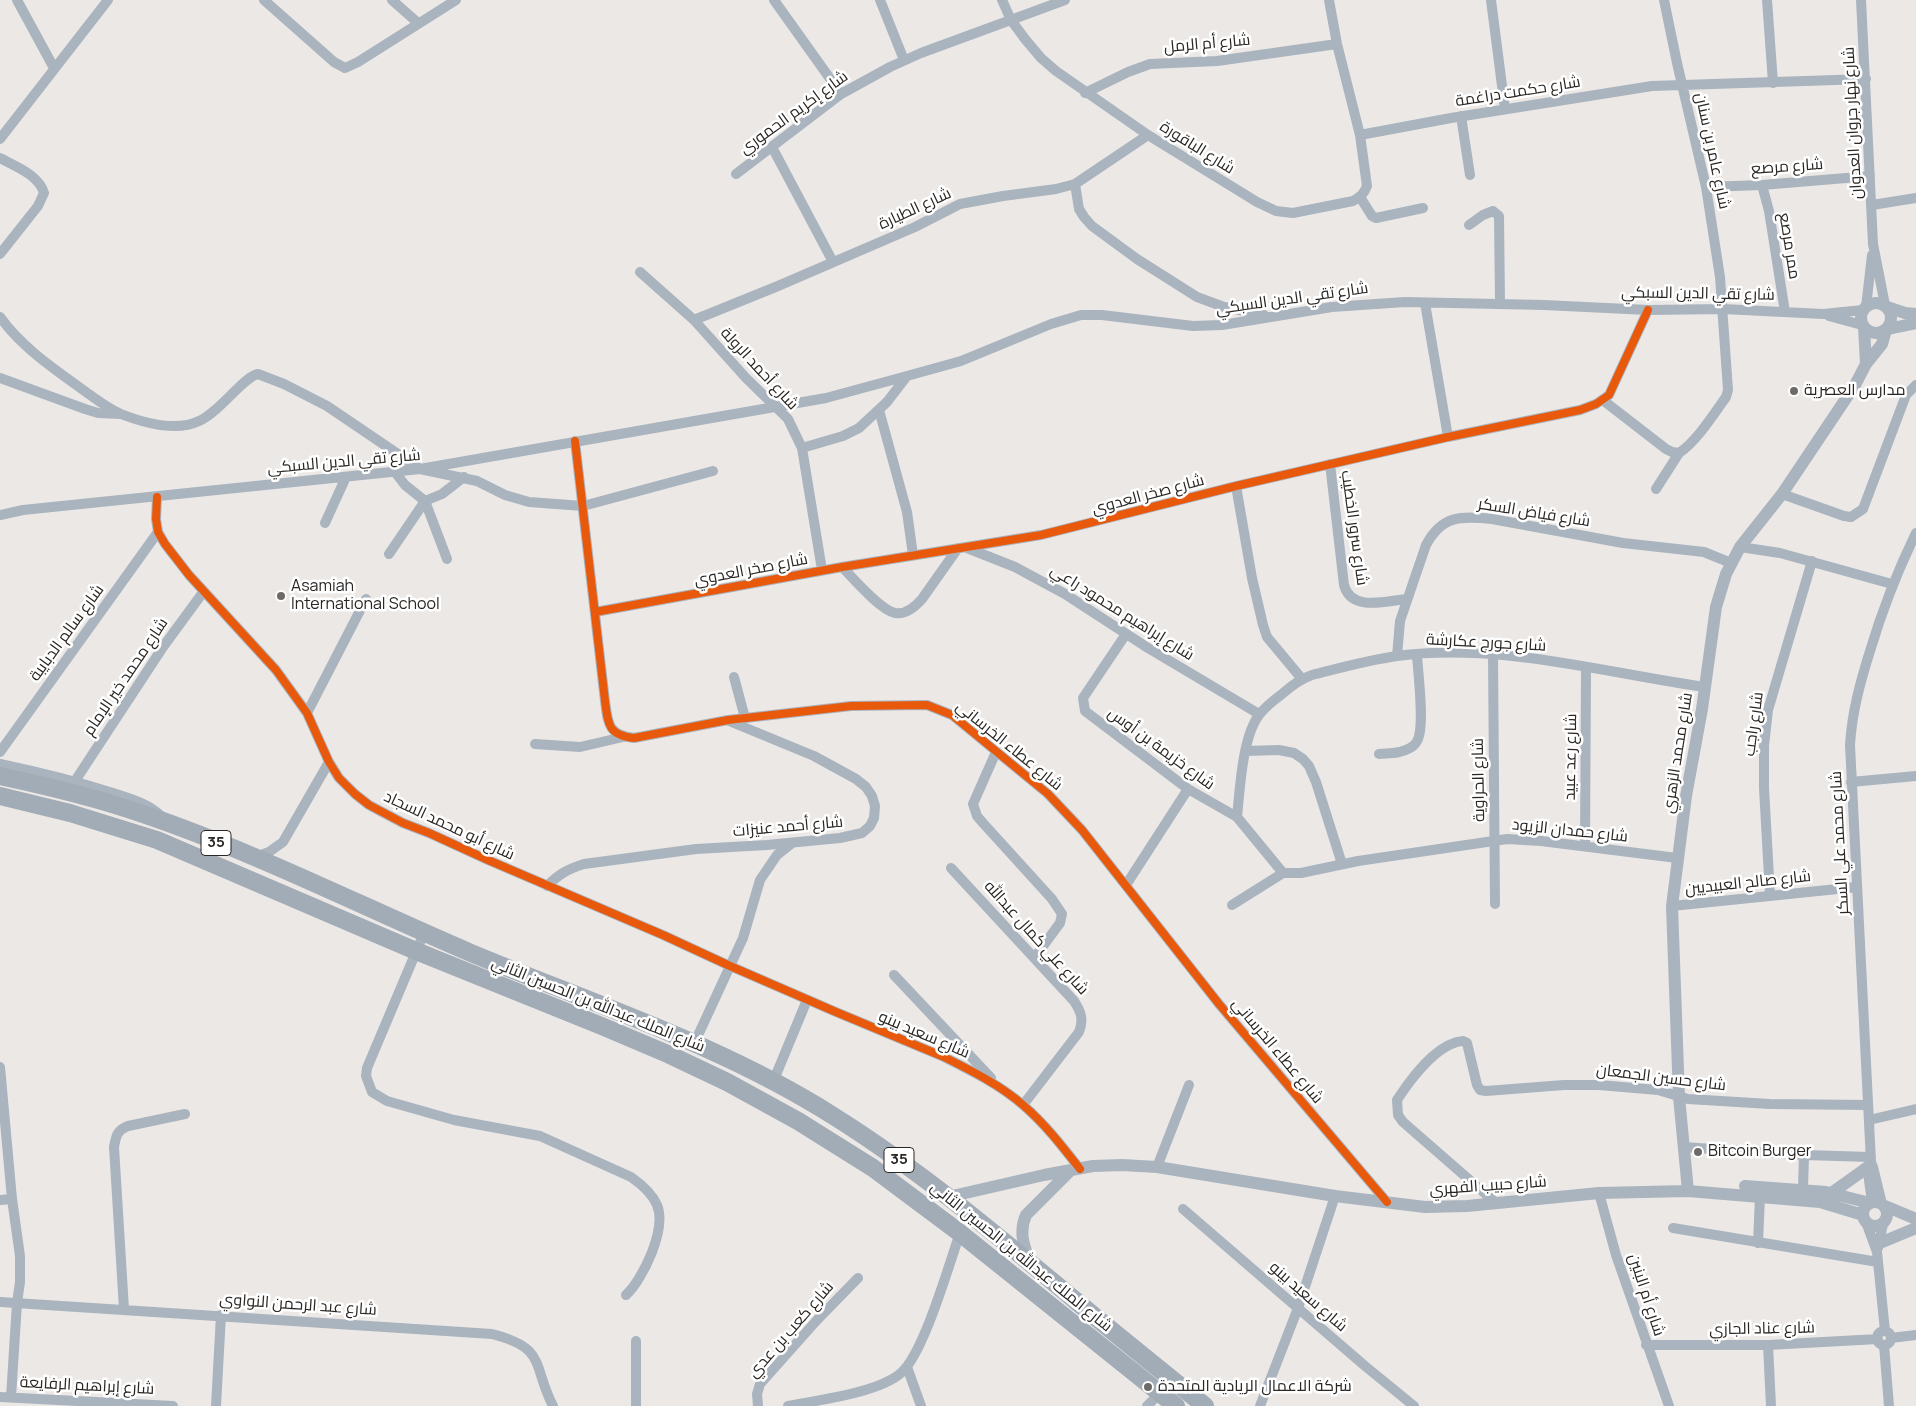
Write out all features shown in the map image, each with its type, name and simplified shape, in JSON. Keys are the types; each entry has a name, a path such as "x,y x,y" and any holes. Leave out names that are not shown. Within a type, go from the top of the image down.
{"highway":[{"name":"شارع الملك عبدالله بن الحسين الثاني","path":"0,776 76,793 166,823 286,872 550,986 653,1025 773,1082 839,1120 906,1165 1030,1263 1205,1406"},
{"name":"شارع الملك عبدالله بن الحسين الثاني","path":"0,796 70,813 157,840 416,951 604,1027 727,1082 836,1144 873,1168 960,1233 1153,1400 1176,1406"}],"street":[{"path":"17,0 54,68"},
{"path":"0,140 108,0"},
{"path":"264,0 340,67 345,68 350,67 456,0"},
{"path":"392,0 418,23"},
{"path":"774,0 841,94"},
{"path":"880,0 904,60"},
{"name":"شارع الباقورة","path":"1002,0 1011,20 1041,58 1085,93 1148,136 1257,202 1276,211 1304,212 1342,204 1360,197"},
{"name":"شارع إكريم الحموري","path":"736,174 841,94 904,60 1065,0"},
{"path":"1329,0 1337,44 1360,135 1366,186 1365,192 1360,197 1372,216 1376,218 1423,208"},
{"path":"1491,0 1505,109"},
{"name":"شارع عامر بن سنان","path":"1656,489 1679,453 1689,444 1726,397 1727,382 1723,309 1706,187 1664,0"},
{"path":"1767,0 1773,82"},
{"name":"شارع نهار جروان العدوان","path":"1861,0 1873,244 1864,309"},
{"name":"شارع أم الرمل","path":"1085,93 1128,72 1150,64 1217,60 1337,44"},
{"name":"شارع حكمت دراغمة","path":"1360,135 1461,116 1652,86 1866,79"},
{"path":"1461,116 1470,175"},
{"name":"شارع الطيارة","path":"694,320 833,262 967,202 1056,189 1074,184 1148,136"},
{"path":"772,147 833,262"},
{"path":"0,158 34,177 40,183 44,193 38,206 0,254"},
{"name":"شارع مرصع","path":"1706,187 1762,185 1870,176"},
{"path":"1074,184 1079,209 1092,226 1171,282 1210,302 1273,316"},
{"name":"ممر مرصع","path":"1762,185 1770,221 1784,312"},
{"path":"1872,205 1916,198"},
{"path":"1469,225 1483,215 1494,211 1499,216 1500,304"},
{"name":"شارع نهار جروان العدوان","path":"1873,244 1886,306"},
{"name":"شارع أحمد الرولة","path":"640,272 694,320 746,378 788,419 802,448 822,570"},
{"path":"1425,303 1448,436"},
{"name":"شارع تقي الدين السبكي","path":"0,515 22,510 420,469 826,398 961,361 1051,324 1081,316 1102,315 1193,326 1222,325 1353,305 1425,303 1648,310 1723,309 1823,314 1864,309"},
{"path":"1866,364 1861,315 1864,309 1875,303 1905,313 1916,314"},
{"path":"1886,306 1892,318 1887,330"},
{"path":"1648,310 1614,388 1604,400 1666,449 1679,453"},
{"name":"شارع تقي الدين السبكي","path":"1823,314 1863,326"},
{"path":"0,317 13,333 54,368 92,396 121,414"},
{"path":"1863,326 1874,334 1916,323"},
{"name":"شارع محمد الزهري","path":"1688,1187 1679,1097 1672,906 1677,858 1716,607 1731,562 1740,547 1782,494 1855,385 1866,364 1882,344 1887,330"},
{"path":"0,378 98,413 121,414 172,426 190,425 215,412 249,378 253,375 262,375 334,411 420,469"},
{"path":"802,448 851,433 859,428 879,410 907,376"},
{"path":"1782,494 1844,516 1851,517 1863,509 1906,395 1916,385"},
{"name":"شارع صخر العدوي","path":"595,612 822,570 1059,532 1236,486 1448,436 1580,410 1604,400"},
{"path":"879,410 907,512 912,555"},
{"path":"575,441 607,716 612,731 623,737"},
{"name":"شارع سرور الخطيب","path":"1330,464 1344,584 1348,595 1360,603 1407,599"},
{"name":"شارع تقي الدين السبكي","path":"420,469 464,477 477,481 505,495 529,502 583,506 713,471"},
{"path":"395,472 405,485 425,501 447,559"},
{"path":"325,523 346,477"},
{"path":"389,554 425,501 442,494 464,477"},
{"path":"1236,486 1262,625 1267,637 1302,679"},
{"name":"شارع أبو محمد السجاد","path":"157,497 158,532 175,558 272,664 307,713 339,778 355,794 387,815 730,966"},
{"name":"شارع فياض السكر","path":"1397,656 1400,621 1426,544 1432,533 1440,525 1460,518 1492,519 1623,543 1704,552 1731,562"},
{"name":"شارع سالم الدبايبة","path":"0,752 158,532"},
{"name":"شارع محمد علي السكر","path":"1877,1204 1870,1162 1850,745 1855,704 1892,584 1916,533"},
{"path":"1740,547 1780,553 1892,584"},
{"path":"842,567 880,604 890,611 903,613 915,607 922,600 961,548"},
{"name":"شارع إبراهيم محمود راعي","path":"961,548 990,557 1034,577 1065,594 1126,634 1259,714"},
{"name":"شارع راجب","path":"1770,895 1764,746 1771,701 1812,561"},
{"name":"شارع محمد خير الإمام","path":"74,781 163,647 204,591"},
{"path":"307,713 366,599"},
{"name":"شارع خزيمة بن أوس","path":"1126,634 1084,698 1084,707 1090,716 1188,789 1237,817 1283,873"},
{"path":"1379,754 1400,753 1410,748 1419,736 1420,715 1416,654"},
{"name":"شارع جورج عكارشة","path":"1237,817 1240,785 1249,736 1259,714 1302,679 1351,665 1416,654 1493,655 1526,658 1705,687"},
{"name":"شارع الحراوية","path":"1493,655 1494,904"},
{"name":"شارع رعد عبيد","path":"1585,846 1586,668"},
{"path":"734,677 745,718"},
{"name":"شارع عطاء الخرساني","path":"535,744 580,747 623,737 634,738 728,720 851,706 927,705 952,715 1057,803 1082,830 1219,1004 1387,1202"},
{"name":"شارع أحمد عنيزات","path":"548,886 568,869 600,862 696,849 767,846 840,838 862,833 870,826 874,818 875,806 872,796 866,787 814,756 728,720"},
{"path":"1232,905 1283,873 1301,873 1342,864 1316,782 1309,766 1294,753 1280,750 1246,751"},
{"path":"996,752 974,802 975,812 1058,905 1062,914 1060,923 1035,957"},
{"path":"286,872 281,857 283,842 330,762"},
{"path":"0,764 74,781 149,806 166,823"},
{"path":"1851,782 1916,776"},
{"path":"319,782 329,778 339,778"},
{"path":"1126,885 1188,789"},
{"name":"شارع حمدان الزيود","path":"1342,864 1495,840 1526,839 1677,858"},
{"path":"253,858 269,852 283,842"},
{"path":"694,1044 743,938 760,880 777,855 794,842"},
{"name":"شارع علي كمال عبدالله","path":"951,868 1035,957 1080,1010 1082,1024 1064,1052 1023,1105"},
{"name":"شارع صالح العبيديين","path":"1672,906 1857,887"},
{"path":"424,933 367,1068 366,1076 372,1092 388,1101 421,1112 540,1136 631,1177 640,1184 651,1195 657,1206 659,1224 656,1240 640,1280 626,1295"},
{"name":"شارع سعيد بينو","path":"730,966 944,1057 998,1086 1023,1105 1052,1134 1075,1170"},
{"path":"894,975 998,1086"},
{"path":"773,1082 807,1000"},
{"name":"شارع حسين الجمعان","path":"1496,1204 1411,1130 1398,1115 1397,1100 1415,1075 1441,1050 1457,1041 1467,1043 1476,1085 1480,1090 1486,1091 1564,1085 1599,1085 1658,1090 1688,1099 1770,1104 1868,1105"},
{"path":"0,1067 12,1200 20,1256 20,1282 11,1398"},
{"path":"1157,1167 1188,1085"},
{"path":"1869,1120 1916,1109"},
{"path":"124,1309 114,1147 116,1136 120,1129 128,1126 185,1114"},
{"path":"1683,1147 1804,1155 1870,1162"},
{"path":"1803,1190 1804,1155"},
{"path":"1832,1192 1870,1162"},
{"name":"شارع حبيب الفهري","path":"948,1197 1075,1170 1122,1164 1157,1167 1335,1196 1419,1206 1446,1207 1496,1204 1599,1193 1644,1191 1652,1187 1803,1190 1832,1192 1877,1204 1916,1219"},
{"path":"1030,1263 1022,1236 1024,1219 1034,1206 1075,1170"},
{"name":"شارع حبيب الفهري","path":"1688,1187 1820,1202 1864,1219"},
{"name":"شارع أم البنين","path":"1599,1193 1616,1256 1669,1406"},
{"path":"1260,1406 1298,1308 1335,1196"},
{"path":"1758,1243 1760,1196"},
{"path":"0,1200 12,1200"},
{"path":"1879,1252 1864,1219 1865,1208 1877,1204 1888,1213 1879,1252 1889,1406"},
{"name":"شارع سعيد بينو","path":"1184,1209 1414,1406"},
{"path":"1864,1219 1876,1227 1884,1224 1905,1229 1916,1228"},
{"path":"1673,1228 1758,1243 1879,1252 1916,1228"},
{"path":"788,1406 852,1393 874,1386 900,1374 907,1367 923,1336 960,1233"},
{"name":"شارع كعب بن عدي","path":"758,1406 756,1394 760,1384 817,1320 858,1278"},
{"name":"شارع عبد الرحمن النواوي","path":"0,1302 492,1334 510,1339 525,1347 534,1356 553,1406"},
{"path":"216,1406 221,1315"},
{"name":"شارع عناد الجازي","path":"1646,1345 1768,1345 1916,1335"},
{"path":"636,1341 636,1406"},
{"path":"1768,1345 1770,1406"},
{"path":"907,1367 921,1406"},
{"name":"شارع إبراهيم الرفايعة","path":"0,1397 173,1406"}],"cycle path":[{"path":"595,612 842,567 1041,535 1236,486 1448,437 1580,410 1596,404 1609,395 1648,310"},
{"path":"575,441 606,709 609,722 614,731 634,738 728,720 851,706 927,705 952,715 1048,794 1082,830 1219,1004 1387,1202"},
{"path":"157,497 156,519 158,532 165,544 189,575 276,670 307,713 329,762 339,778 369,805 403,823 836,1012 944,1057 995,1085 1023,1105 1046,1128 1080,1169"}],"place":[{"name":"مدارس العصرية","path":"1794,391"},
{"name":"Asamiah International School","path":"281,596"},
{"name":"Bitcoin Burger","path":"1698,1152"},
{"name":"شركة الاعمال الريادية المتحدة","path":"1148,1387"}]}
